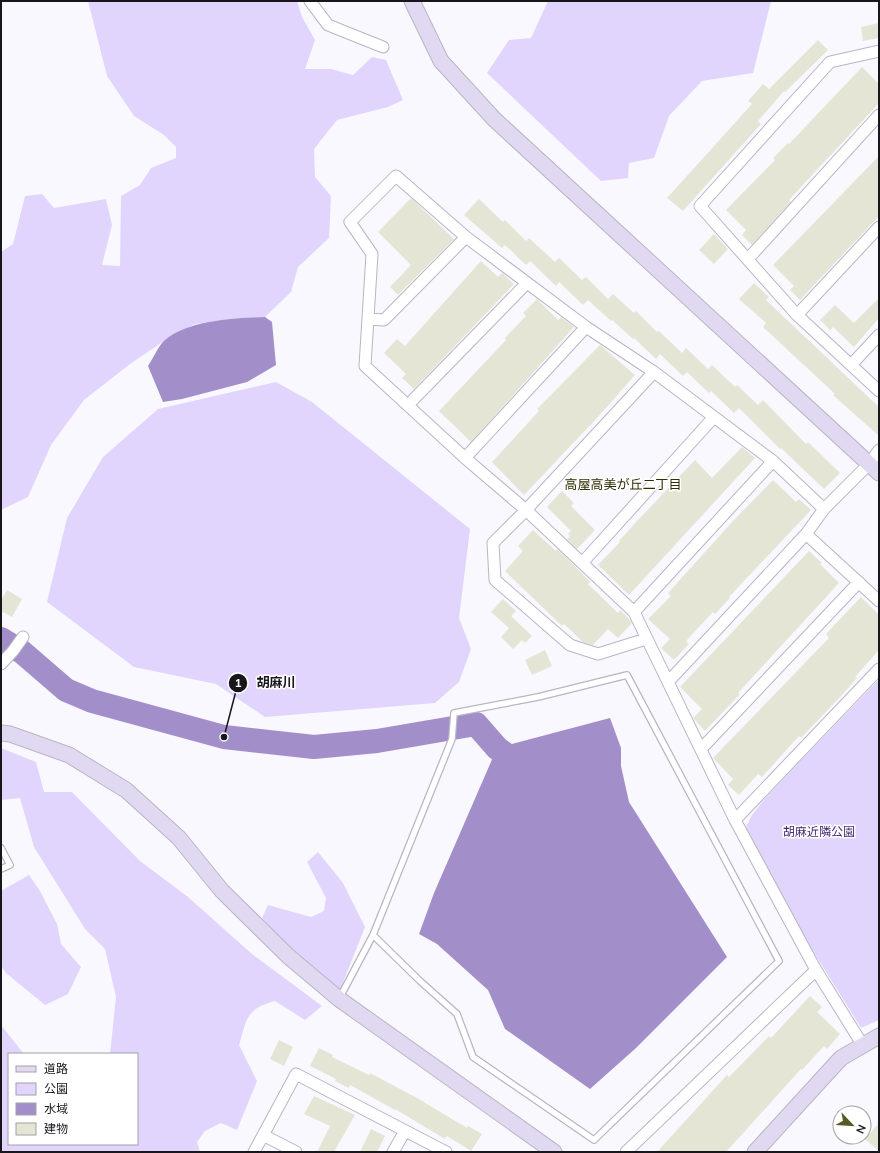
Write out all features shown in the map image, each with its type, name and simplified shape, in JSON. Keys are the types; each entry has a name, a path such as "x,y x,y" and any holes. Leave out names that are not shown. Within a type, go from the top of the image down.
{"street":[{"path":"310,1 328,25 383,47"},
{"path":"412,1 441,61 494,119 874,468"},
{"path":"879,51 830,62 700,206 797,315 879,391"},
{"path":"748,259 879,115"},
{"path":"824,509 773,461 654,372 586,327 466,237 396,176 350,222 372,254 365,366 464,458 526,510 634,612 646,639 702,748 735,820 816,970 862,1044"},
{"path":"797,315 879,227"},
{"path":"368,319 384,320 466,237"},
{"path":"408,405 527,283"},
{"path":"464,458 586,327"},
{"path":"851,365 879,335"},
{"path":"646,639 598,654 570,645 495,580 493,542 526,510 654,372"},
{"path":"582,563 714,417"},
{"path":"668,682 806,534 824,509 874,468 879,450"},
{"path":"634,612 773,461"},
{"path":"806,534 879,601"},
{"path":"702,748 859,582"},
{"path":"1,664 23,637"},
{"path":"735,820 879,669"},
{"path":"1,733 10,734 69,755 126,790 179,838 227,897 288,956 339,999 554,1152"},
{"path":"626,1152 816,970"},
{"path":"755,1152 841,1058 862,1044 879,1036"},
{"path":"254,1152 296,1074 446,1152"},
{"path":"393,1152 405,1131"},
{"path":"263,1135 296,1152"}],"lane":[{"path":"339,999 373,934 452,738 454,713 538,697 627,675 779,961 594,1140 473,1057 457,1014 420,981 373,934"},
{"path":"1,848 10,865 1,870"}],"green space":[{"path":"88,1 297,1 302,17 315,40 305,69 331,69 353,75 372,57 386,60 403,100 388,107 337,120 314,149 315,177 331,196 329,238 298,267 291,292 265,317 238,318 195,324 164,341 130,364 84,400 51,445 28,497 1,510 1,252 13,244 25,196 42,194 54,208 106,199 112,225 102,265 120,266 121,196 140,185 151,168 176,158 176,147 164,135 134,116 107,76"},
{"path":"548,1 771,1 753,73 702,81 669,116 654,158 629,163 628,178 601,181 487,73 509,40 531,38"},
{"path":"276,382 312,402 470,529 459,618 471,649 459,682 435,703 265,717 216,684 134,667 47,602 67,518 103,457 158,409"},
{"name":"胡麻近隣公園","path":"879,679 879,1020 861,1028 795,922 746,827 752,815 766,797"},
{"path":"1,748 36,762 44,792 72,792 140,861 188,897 252,954 322,1006 305,1020 275,1001 258,1007 249,1016 246,1021 239,1045 257,1081 237,1130 221,1123 205,1131 197,1142 200,1152 1,1152 1,1025 23,1053 8,1053 8,1145 138,1145 138,1053 110,1053 116,997 105,949 85,929 34,847 20,798 1,800"},
{"path":"318,852 343,883 365,927 340,990 296,956 262,918 268,905 311,917 324,911 326,898 307,862"},
{"path":"29,875 40,891 57,924 61,944 81,967 68,994 45,1005 6,973 1,966 1,891"}],"water":[{"path":"265,317 272,322 276,365 247,382 182,399 163,402 148,366 165,340 175,333 199,324 227,319"},
{"path":"610,718 621,748 621,766 629,802 727,957 636,1048 590,1089 505,1029 488,990 437,944 419,934 434,893 497,748"}],"building":[{"path":"879,23 879,38 863,41 861,27"},
{"path":"818,40 828,50 785,92 784,91 758,121 761,124 683,211 667,198 752,104 748,101 763,84 769,89"},
{"path":"862,67 879,84 879,103 789,200 791,202 752,245 742,235 746,230 726,210 775,160 773,158 788,143 789,144"},
{"path":"879,156 879,216 800,300 790,290 794,286 773,265"},
{"path":"411,198 454,239 398,295 390,287 411,265 378,232"},
{"path":"479,199 503,222 505,220 526,241 529,238 555,262 559,258 582,280 586,277 608,299 613,294 634,313 636,311 657,332 659,331 682,353 686,348 708,369 712,365 735,387 737,385 758,405 763,400 806,444 808,442 840,473 824,489 781,448 780,449 739,408 734,413 711,391 709,393 687,372 683,376 660,354 656,359 634,338 633,339 612,320 611,321 588,300 583,305 559,282 556,286 530,261 526,265 505,245 502,248 464,215"},
{"path":"714,234 728,249 714,264 699,250"},
{"path":"481,261 498,277 502,273 514,284 414,389 402,378 406,374 384,353 397,339 405,346"},
{"path":"754,283 769,297 766,300 879,407 879,436 833,395 835,394 763,327 766,323 739,299"},
{"path":"879,298 879,318 854,347 833,327 830,330 820,320 835,305 854,323"},
{"path":"537,299 558,320 561,317 574,327 471,442 439,411 506,340 505,338 526,316 523,313"},
{"path":"600,345 635,375 597,418 524,495 492,462 539,411 537,409"},
{"path":"742,447 755,458 629,595 598,565 695,460 712,478"},
{"path":"773,480 796,502 799,499 811,510 729,597 730,598 715,614 713,612 686,641 689,644 674,660 661,648 670,639 648,619 671,596 668,593 733,521"},
{"path":"562,491 574,503 571,506 595,530 577,549 567,539 570,536 568,534 571,531 547,507"},
{"path":"533,530 556,551 557,549 568,559 590,582 588,584 618,613 620,610 630,620 632,623 618,638 608,629 593,645 583,642 564,624 562,626 505,571 523,551 518,546"},
{"path":"809,551 822,563 820,564 839,583 705,731 693,718 702,709 680,687"},
{"path":"7,590 22,599 12,617 1,611 1,600"},
{"path":"861,597 879,615 879,650 855,677 857,678 842,695 801,738 799,736 762,777 758,774 739,795 728,785 733,779 713,758 829,638 826,634"},
{"path":"503,599 516,611 511,616 532,636 525,643 522,640 513,649 501,637 509,628 491,612"},
{"path":"545,650 552,666 532,675 525,660"},
{"path":"810,996 822,1007 817,1012 840,1034 827,1049 824,1046 802,1070 801,1069 726,1152 657,1152 727,1075 729,1077 769,1036 771,1038"},
{"path":"279,1040 293,1047 284,1066 270,1059"},
{"path":"319,1048 333,1055 332,1057 369,1075 370,1073 417,1098 467,1128 468,1126 482,1134 471,1151 447,1136 445,1139 395,1109 350,1085 349,1088 335,1081 336,1079 310,1066"},
{"path":"314,1096 355,1115 334,1152 317,1152 330,1126 304,1114"},
{"path":"879,1123 879,1151 872,1145 872,1131"},
{"path":"371,1129 385,1136 377,1152 360,1152"}],"waterway":[{"path":"1,639 22,652 66,690 92,701 224,737 314,747 377,741 476,724 497,748 523,767"}],"place":[{"name":"胡麻川","path":"224,737"}],"district":[{"name":"高屋高美が丘二丁目","path":"623,484"}]}
